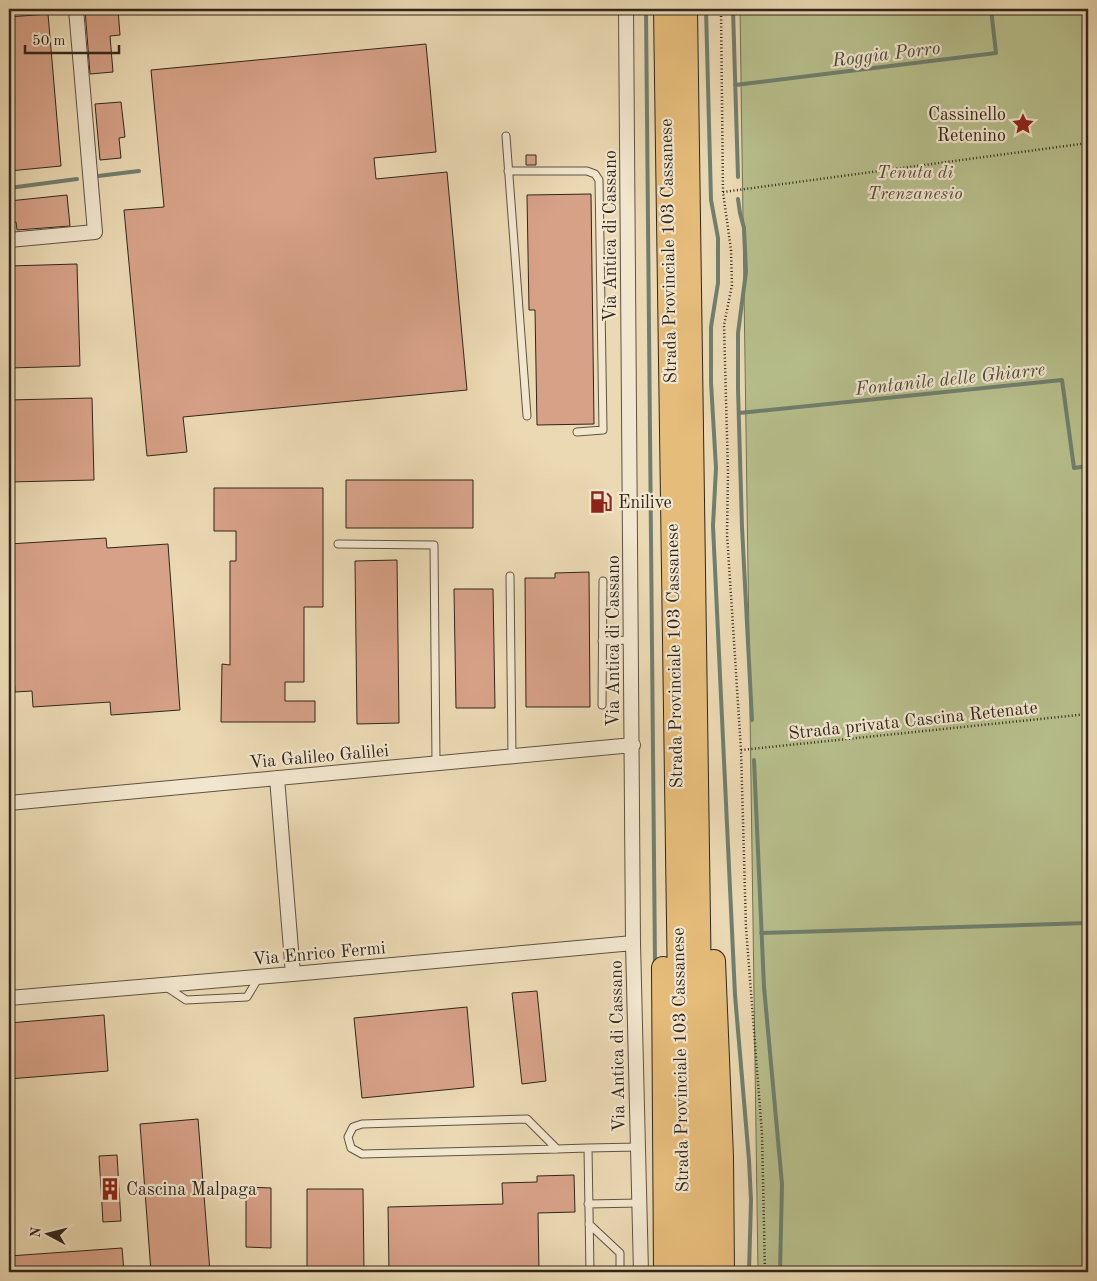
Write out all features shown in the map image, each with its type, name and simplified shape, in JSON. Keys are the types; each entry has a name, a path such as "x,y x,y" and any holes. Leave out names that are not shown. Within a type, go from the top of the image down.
{"highway":[{"name":"Strada Provinciale 103 Cassanese","path":"665,9 683,1272"},
{"name":"Strada Provinciale 103 Cassanese","path":"686,9 704,1272"},
{"path":"693,561 706,755 722,1157 723,1272"},
{"path":"664,1272 663,1028 666,699 673,598"}],"street":[{"path":"9,240 95,232 76,9"},
{"name":"Via Antica di Cassano","path":"626,9 633,943 641,1272"},
{"name":"Via Galileo Galilei","path":"9,803 633,745"},
{"path":"277,778 293,974"},
{"name":"Via Enrico Fermi","path":"9,998 633,943"}],"lane":[{"path":"506,136 527,416"},
{"path":"508,172 587,171 597,176 600,183 603,430 577,432"},
{"path":"338,544 434,544 436,764"},
{"path":"510,576 512,756"},
{"path":"602,581 602,705"},
{"path":"602,641 632,640"},
{"path":"557,1149 527,1119 362,1124 352,1129 348,1137 352,1148 362,1154 638,1147"},
{"path":"588,1148 590,1272"},
{"path":"588,1204 639,1203"},
{"path":"589,1224 620,1253 620,1272"}],"path":[{"path":"721,9 723,192 732,250 732,285 724,332 728,474 727,534 740,750 746,928 762,1134 765,1272"},
{"path":"723,192 1088,143"},
{"name":"Strada privata Cascina Retenate","path":"740,750 1088,714"}],"green space":[{"name":"Tenuta di Trenzanesio","path":"740,9 1088,9 1088,1272 758,1272"}],"building":[{"path":"85,9 118,9 120,35 110,36 113,72 90,74"},
{"path":"48,14 61,166 9,171 9,17"},
{"path":"426,44 436,152 374,158 376,179 447,172 467,390 183,417 187,452 147,456 124,210 164,207 151,70"},
{"path":"121,102 125,137 119,138 121,158 100,160 95,104"},
{"path":"526,155 536,155 536,165 526,165"},
{"path":"591,194 594,424 537,425 535,310 529,310 527,195"},
{"path":"67,195 70,226 17,230 16,222 9,223 9,201"},
{"path":"77,264 80,366 9,368 9,266"},
{"path":"92,398 94,480 9,482 9,400"},
{"path":"346,480 473,480 473,528 346,528"},
{"path":"214,488 323,488 323,607 304,607 304,682 285,682 285,701 315,701 315,722 221,722 222,664 230,665 230,561 236,561 236,531 214,531"},
{"path":"106,538 107,548 168,544 180,710 111,715 110,702 33,707 32,691 15,692 9,598 9,544"},
{"path":"397,560 399,723 357,724 355,561"},
{"path":"589,572 590,707 526,707 525,578 555,578 555,573"},
{"path":"454,589 493,589 495,708 456,708"},
{"path":"537,991 546,1081 522,1084 512,993"},
{"path":"467,1007 474,1087 362,1098 354,1018"},
{"path":"104,1015 108,1071 9,1079 9,1023"},
{"path":"198,1119 210,1272 151,1272 140,1124"},
{"name":"Cascina Malpaga","path":"117,1155 121,1221 103,1222 99,1156"},
{"path":"574,1175 575,1212 538,1213 539,1272 389,1272 388,1207 503,1204 502,1183 537,1182 537,1176"},
{"path":"246,1187 271,1188 271,1248 246,1247"},
{"path":"307,1189 363,1189 364,1272 307,1272"},
{"path":"122,1248 124,1272 9,1272 9,1256"}],"waterway":[{"path":"646,9 655,964"},
{"path":"706,9 711,200 718,238 718,283 711,327 711,382 716,468 713,526 735,995 751,1200 749,1272"},
{"path":"733,9 738,177"},
{"name":"Roggia Porro","path":"735,85 996,53 991,9"},
{"name":"Roggia Porro","path":"98,176 139,171"},
{"name":"Roggia Porro","path":"9,188 77,179"},
{"path":"738,199 744,228 746,272 738,333 738,389 742,527 752,720"},
{"name":"Fontanile delle Ghiarre","path":"739,413 1062,380 1074,468 1088,466"},
{"path":"754,760 764,987 782,1184 780,1272"},
{"path":"761,933 1088,923"}],"place":[{"name":"Cassinello Retenino","path":"1023,124"},
{"name":"Enilive","path":"601,502"},
{"name":"Cascina Malpaga","path":"110,1189"}]}
